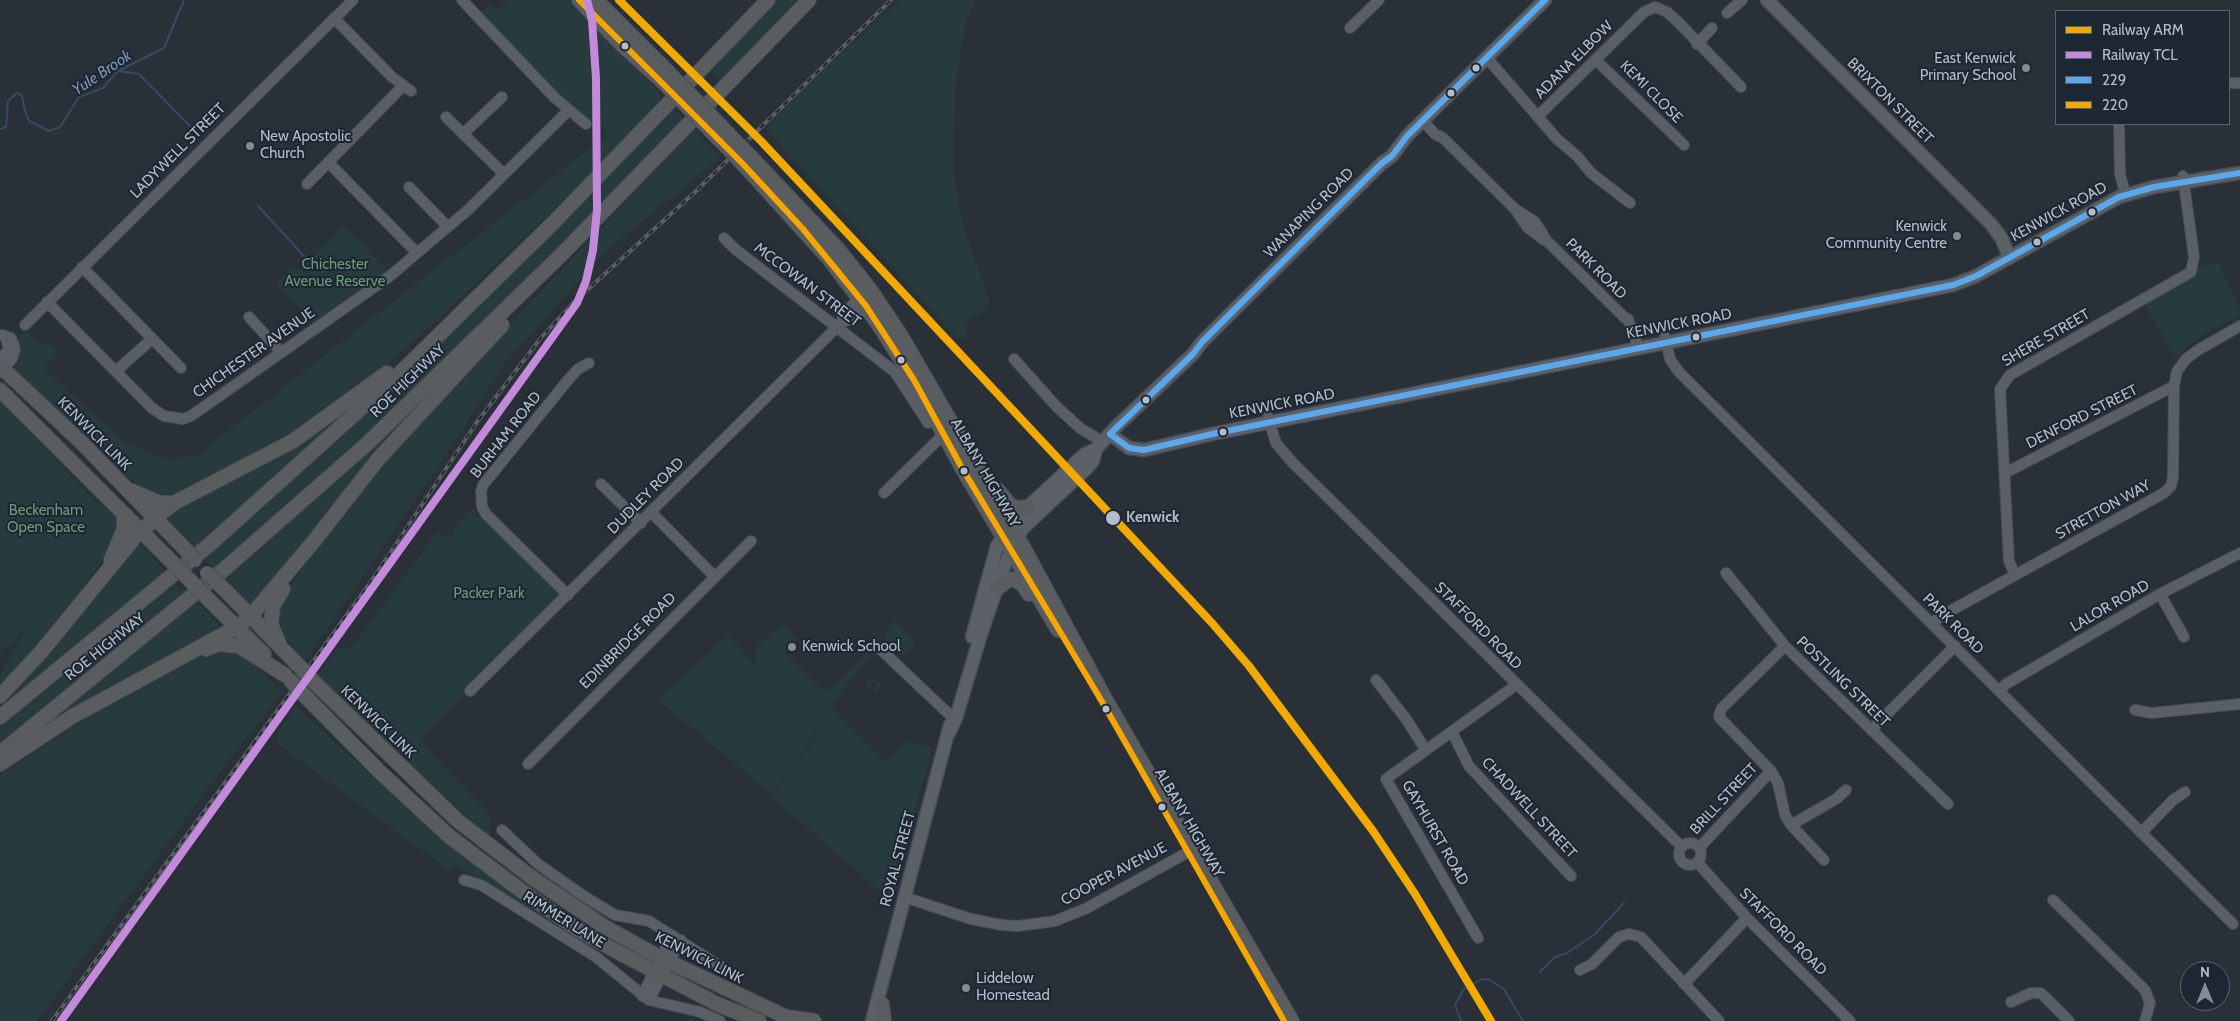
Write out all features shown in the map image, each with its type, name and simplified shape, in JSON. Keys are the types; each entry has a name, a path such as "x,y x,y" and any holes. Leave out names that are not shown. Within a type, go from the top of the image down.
{"highway":[{"name":"ALBANY HIGHWAY","path":"580,0 621,44 666,77"},
{"name":"ALBANY HIGHWAY","path":"596,0 666,77 747,161 838,249 885,310 918,363 976,466 1010,534 1011,550 1292,1021"},
{"name":"ROE HIGHWAY","path":"0,717 209,544 398,375 553,223 768,0"},
{"name":"ROE HIGHWAY","path":"0,753 215,578 361,449 562,254 809,0"},
{"name":"ALBANY HIGHWAY","path":"747,161 864,301 914,380 944,434 1010,534 1108,702 1284,1021"},
{"path":"0,764 58,725 112,693 237,627 250,617 314,541 379,458 524,301 562,254"},
{"path":"0,696 41,652 141,531 155,518 174,503 292,441 376,382 438,335"},
{"name":"KENWICK LINK","path":"1,366 127,489 316,684 453,816 494,850 576,908 665,960 790,1019 814,1021"},
{"name":"KENWICK LINK","path":"0,390 380,772 449,836 518,889 575,928 717,1004 759,1021"},
{"path":"976,466 986,471 1007,503 1018,508 1028,507"},
{"path":"127,489 160,503 174,503"},
{"path":"108,570 124,529 124,515"},
{"path":"281,648 272,630 273,606 308,555 314,541"},
{"path":"997,589 1009,580 1021,583 1050,627 1062,637"},
{"path":"166,666 213,646 232,644 249,651 288,678"},
{"path":"881,999 882,1021"}],"main road":[{"name":"WANAPING ROAD","path":"1010,534 1028,507 1085,454 1106,438 1193,354 1202,342 1382,162 1392,156 1403,140 1545,0"},
{"name":"BRIXTON STREET","path":"1767,0 1991,224 2012,252"},
{"name":"KENWICK ROAD","path":"1106,438 1132,441 1140,444 1269,420 1666,340 1954,279 2012,252 2119,197 2146,188 2240,167"},
{"name":"KENWICK ROAD","path":"2012,252 2110,194 2124,189 2151,181 2240,173"},
{"name":"WANAPING ROAD","path":"1010,534 1024,526 1061,494 1093,461 1106,438"},
{"path":"1059,479 1061,494"},
{"path":"1044,493 1058,491 1061,494"},
{"name":"ROYAL STREET","path":"872,1021 875,1003 881,999 904,897 949,733 951,716 993,559 997,546 1010,534"},
{"name":"ROYAL STREET","path":"949,733 956,718 981,634 1011,550"}],"street":[{"name":"LADYWELL STREET","path":"25,325 353,0"},
{"path":"462,0 568,111 586,124"},
{"path":"1350,28 1379,0"},
{"path":"1727,13 1742,0"},
{"name":"ADANA ELBOW","path":"1538,116 1597,61 1624,31 1649,8 1655,7 1667,12 1741,87"},
{"path":"307,184 407,89 334,18"},
{"path":"1697,44 1712,28"},
{"path":"1485,60 1591,173 1630,203"},
{"name":"KEMI CLOSE","path":"1597,61 1684,146"},
{"path":"464,134 502,97"},
{"name":"CHICHESTER AVENUE","path":"47,302 152,408 164,416 183,419 191,416 390,276 448,227 568,111"},
{"path":"446,118 504,174"},
{"name":"PARK ROAD","path":"1426,118 1435,134 1443,138 1515,209 1527,227 1547,241 1625,318 1635,346"},
{"path":"2119,125 2120,174 2124,189"},
{"path":"328,162 417,253"},
{"name":"SHERE STREET","path":"2015,575 2009,561 2000,390 2005,379 2191,272 2194,258 2183,179"},
{"path":"409,187 448,227"},
{"name":"MCCOWAN STREET","path":"724,238 735,249 840,324 895,372 928,423"},
{"path":"82,267 182,368"},
{"path":"855,270 864,301 885,310"},
{"name":"DUDLEY ROAD","path":"470,691 840,324 850,320 864,301"},
{"path":"249,317 282,352"},
{"name":"STRETTON WAY","path":"1932,624 1941,616 2164,493 2170,486 2173,478 2174,386 2177,371 2186,359 2214,339 2240,326"},
{"path":"1,334 11,338 15,349 12,359 1,366"},
{"path":"116,371 152,339"},
{"name":"PARK ROAD","path":"1666,340 1670,360 1679,372 2233,924"},
{"path":"1014,359 1056,406 1080,428 1083,435 1106,438"},
{"name":"BURHAM ROAD","path":"568,595 486,514 482,507 481,492 483,484 568,380 578,369 589,363"},
{"name":"DENFORD STREET","path":"2005,473 2174,386"},
{"name":"STAFFORD ROAD","path":"1269,420 1273,437 1281,450 1516,685 1682,847 1679,856 1684,863 1691,865 1697,862 1747,918 1850,1021"},
{"path":"884,493 944,434"},
{"path":"601,484 641,523"},
{"path":"651,512 714,576"},
{"name":"EDINBRIDGE ROAD","path":"528,764 751,541"},
{"name":"LALOR ROAD","path":"1999,691 2006,684 2160,594 2240,553"},
{"name":"POSTLING STREET","path":"1726,573 1785,646 1948,804"},
{"path":"2160,594 2184,637"},
{"path":"1785,646 1722,710 1719,717 1771,771 1778,783 1785,815 1791,825 1824,860"},
{"path":"1872,730 1954,646"},
{"path":"878,647 951,716"},
{"path":"1376,680 1406,718 1425,749"},
{"name":"GAYHURST ROAD","path":"1478,938 1386,779 1516,685"},
{"path":"2135,710 2152,713 2240,704"},
{"name":"CHADWELL STREET","path":"1452,732 1469,766 1571,876"},
{"name":"BRILL STREET","path":"1699,848 1771,771"},
{"path":"1791,825 1836,799 1846,790"},
{"path":"2141,833 2185,792"},
{"path":"502,830 538,864 585,897 615,915 649,921 726,970"},
{"path":"1682,847 1691,844 1699,848 1700,856 1697,862"},
{"name":"COOPER AVENUE","path":"904,897 971,919 1002,925 1018,926 1055,921 1087,908 1189,851"},
{"name":"RIMMER LANE","path":"464,880 481,885 601,961 645,998 700,1012 720,1021"},
{"path":"2053,900 2145,990 2150,1003 2145,1021"},
{"path":"1684,984 1747,918"},
{"path":"1580,970 1592,964 1619,937 1629,934 1641,937 1719,1021"},
{"path":"645,998 676,937"},
{"path":"2011,1002 2030,993 2041,993 2069,1021"}],"green space":[{"path":"508,0 571,0 604,36 613,41 660,94 661,102 548,215 426,331 364,384 309,423 225,471 166,500 140,487 70,427 16,372 13,363 16,339 22,333 29,333 43,347 48,342 59,352 43,368 126,443 169,461 197,455 607,135 603,127 568,106 479,13 490,4 496,11"},
{"path":"775,0 801,0 722,81 709,69"},
{"path":"901,0 976,0 966,21 955,87 954,175 963,227 990,301 984,311 963,324 968,337 958,339 766,129 803,88"},
{"path":"672,107 684,119 478,328 381,422 215,570 200,555"},
{"path":"693,129 721,157 606,251 506,362 441,462 305,661 284,636 279,616 281,598 312,555 315,547 372,472"},
{"name":"Chichester Avenue Reserve","path":"344,226 388,271 358,291 358,294 327,312 326,316 315,324 276,284 293,267 298,271"},
{"path":"2218,262 2240,309 2240,316 2213,329 2190,344 2176,359 2144,303 2200,267"},
{"path":"444,379 253,608 225,577 303,509"},
{"path":"364,397 194,548 167,519 168,513"},
{"name":"Beckenham Open Space","path":"0,401 95,502 114,515 118,526 112,547 75,598 29,657 0,685 0,675 27,628 0,653"},
{"name":"Packer Park","path":"474,507 477,518 482,514 559,592 558,600 421,737 426,748 490,814 491,818 488,824 491,829 490,837 319,681 321,678 318,675 338,648 353,646 438,531 447,538 452,536 460,521"},
{"path":"137,541 166,572 88,639 4,704 0,699"},
{"path":"172,582 187,593 0,745 0,721"},
{"path":"196,600 222,628 47,727 45,724"},
{"path":"893,620 916,643 904,655 884,635"},
{"path":"782,624 797,639 785,653 822,690 824,689 828,692 867,653 871,655 831,705 835,712 886,763 907,741 932,748 891,900 771,797 831,718 818,734 809,725 816,735 772,794 658,700 728,635 766,677 756,663 755,648"},
{"path":"216,649 238,652 247,657 282,692 225,765 37,1021 0,1021 0,775 131,688"},
{"path":"874,678 882,684 878,691 872,693 877,686 874,682 870,685 870,692 866,685"},
{"path":"296,707 443,840 533,909 530,913 455,864 450,871 277,743 278,732"}],"waterway":[{"name":"Yule Brook","path":"0,129 6,127 8,101 17,93 22,96 29,121 49,131 60,127 79,97 103,88 118,71 164,48 184,0"},
{"path":"119,71 139,74 190,126"},
{"path":"258,206 305,257"},
{"path":"1540,972 1555,957 1567,953 1595,934 1624,903"},
{"path":"1461,1021 1455,1005 1463,990 1480,980 1488,979 1504,989 1523,1021"}],"railway":[{"path":"52,1021 370,583 477,422 540,339 574,302 694,193 891,0"}],"rail line":[{"name":"TCL","path":"61,1021 577,303 586,281 593,250 597,210 596,78 592,20 587,0"},
{"name":"ARM","path":"619,0 761,141 1212,623 1249,666 1373,831 1415,894 1491,1021"}],"transit line":[{"name":"220","path":"579,0 743,164 803,229 866,306 914,380 962,468 1104,705 1284,1021"},
{"name":"229","path":"1545,0 1407,136 1392,156 1382,163 1202,342 1193,354 1110,434 1129,448 1144,450 1212,434 1953,285 1976,276 2119,197 2154,187 2240,173"}],"place":[{"name":"East Kenwick Primary School","path":"2026,68"},
{"name":"New Apostolic Church","path":"250,146"},
{"name":"Kenwick Community Centre","path":"1957,236"},
{"name":"Kenwick","path":"1113,518"},
{"name":"Kenwick School","path":"792,647"},
{"name":"Liddelow Homestead","path":"966,988"}]}
